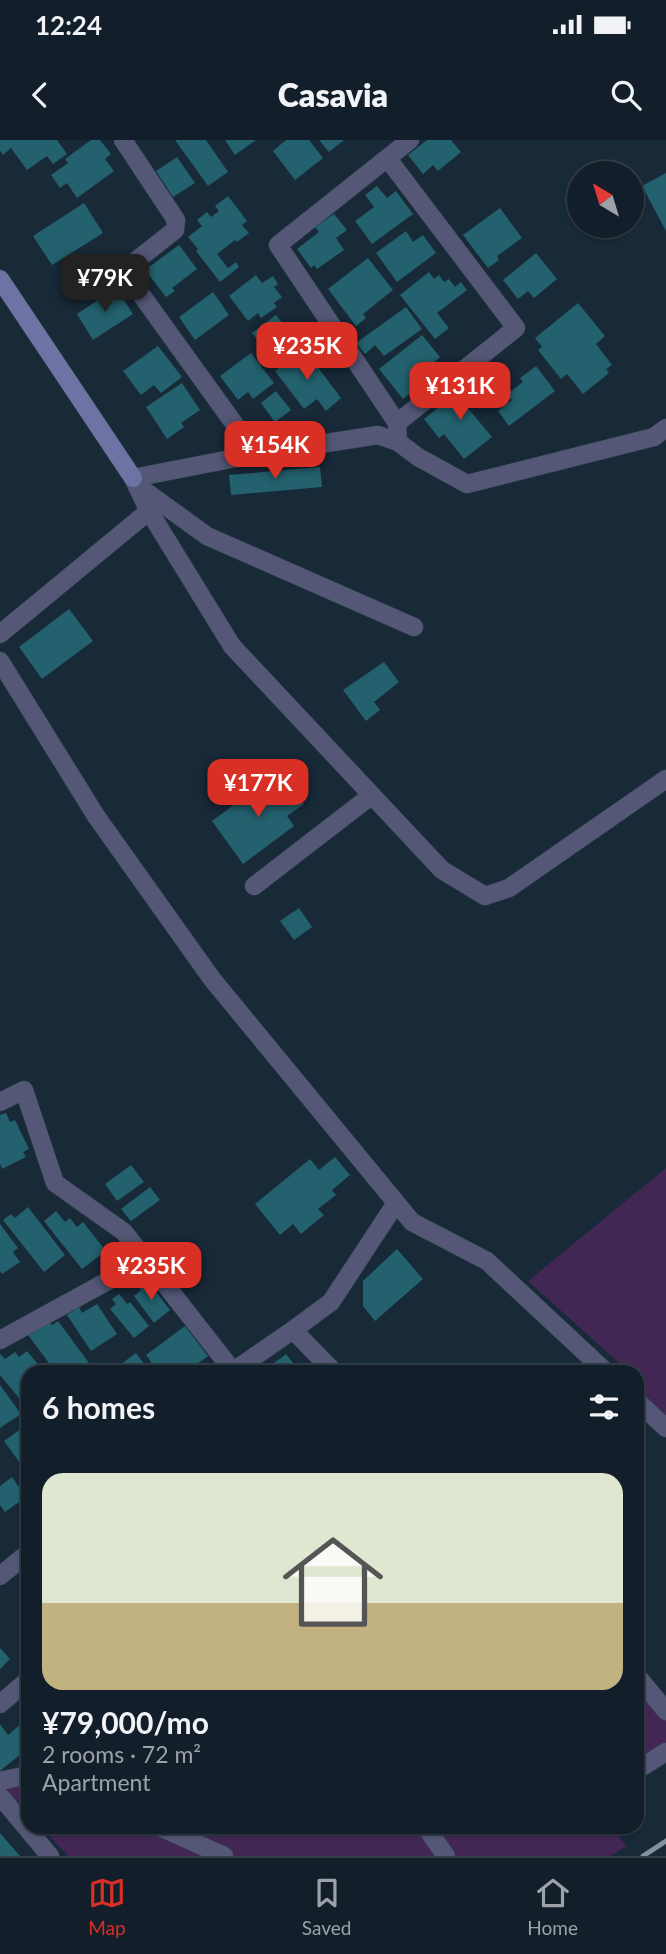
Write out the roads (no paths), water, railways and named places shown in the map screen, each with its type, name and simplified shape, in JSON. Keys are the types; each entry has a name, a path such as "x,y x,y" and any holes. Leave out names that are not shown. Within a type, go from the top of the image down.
{"street":[{"path":"398,442 397,423 278,245 411,140"},
{"path":"131,143 176,219 175,230 128,267 127,275 256,454"},
{"path":"388,159 516,328 397,423"},
{"path":"0,279 134,481 149,511 232,646 442,870 485,896 509,888 666,779"},
{"path":"134,481 256,454 378,435 398,442 418,457 467,484 654,437 666,428"},
{"path":"134,481 207,536 414,627"},
{"path":"0,634 149,511"},
{"path":"0,661 96,817 212,979 412,1222 487,1261 598,1365"},
{"path":"254,887 372,796"},
{"path":"0,1102 24,1090 55,1183 124,1232 227,1365"},
{"path":"241,1365 331,1302 397,1203"},
{"path":"0,1340 146,1260"},
{"path":"293,1330 327,1365"},
{"path":"644,1408 666,1428"},
{"path":"0,1576 21,1559"},
{"path":"644,1684 666,1711"},
{"path":"0,1704 21,1687"},
{"path":"644,1766 666,1752"},
{"path":"0,1782 21,1777"},
{"path":"0,1796 21,1821"},
{"path":"32,1834 50,1856"},
{"path":"175,1834 224,1856"},
{"path":"433,1834 446,1856"}],"railway":[{"path":"643,1856 666,1841"}]}
